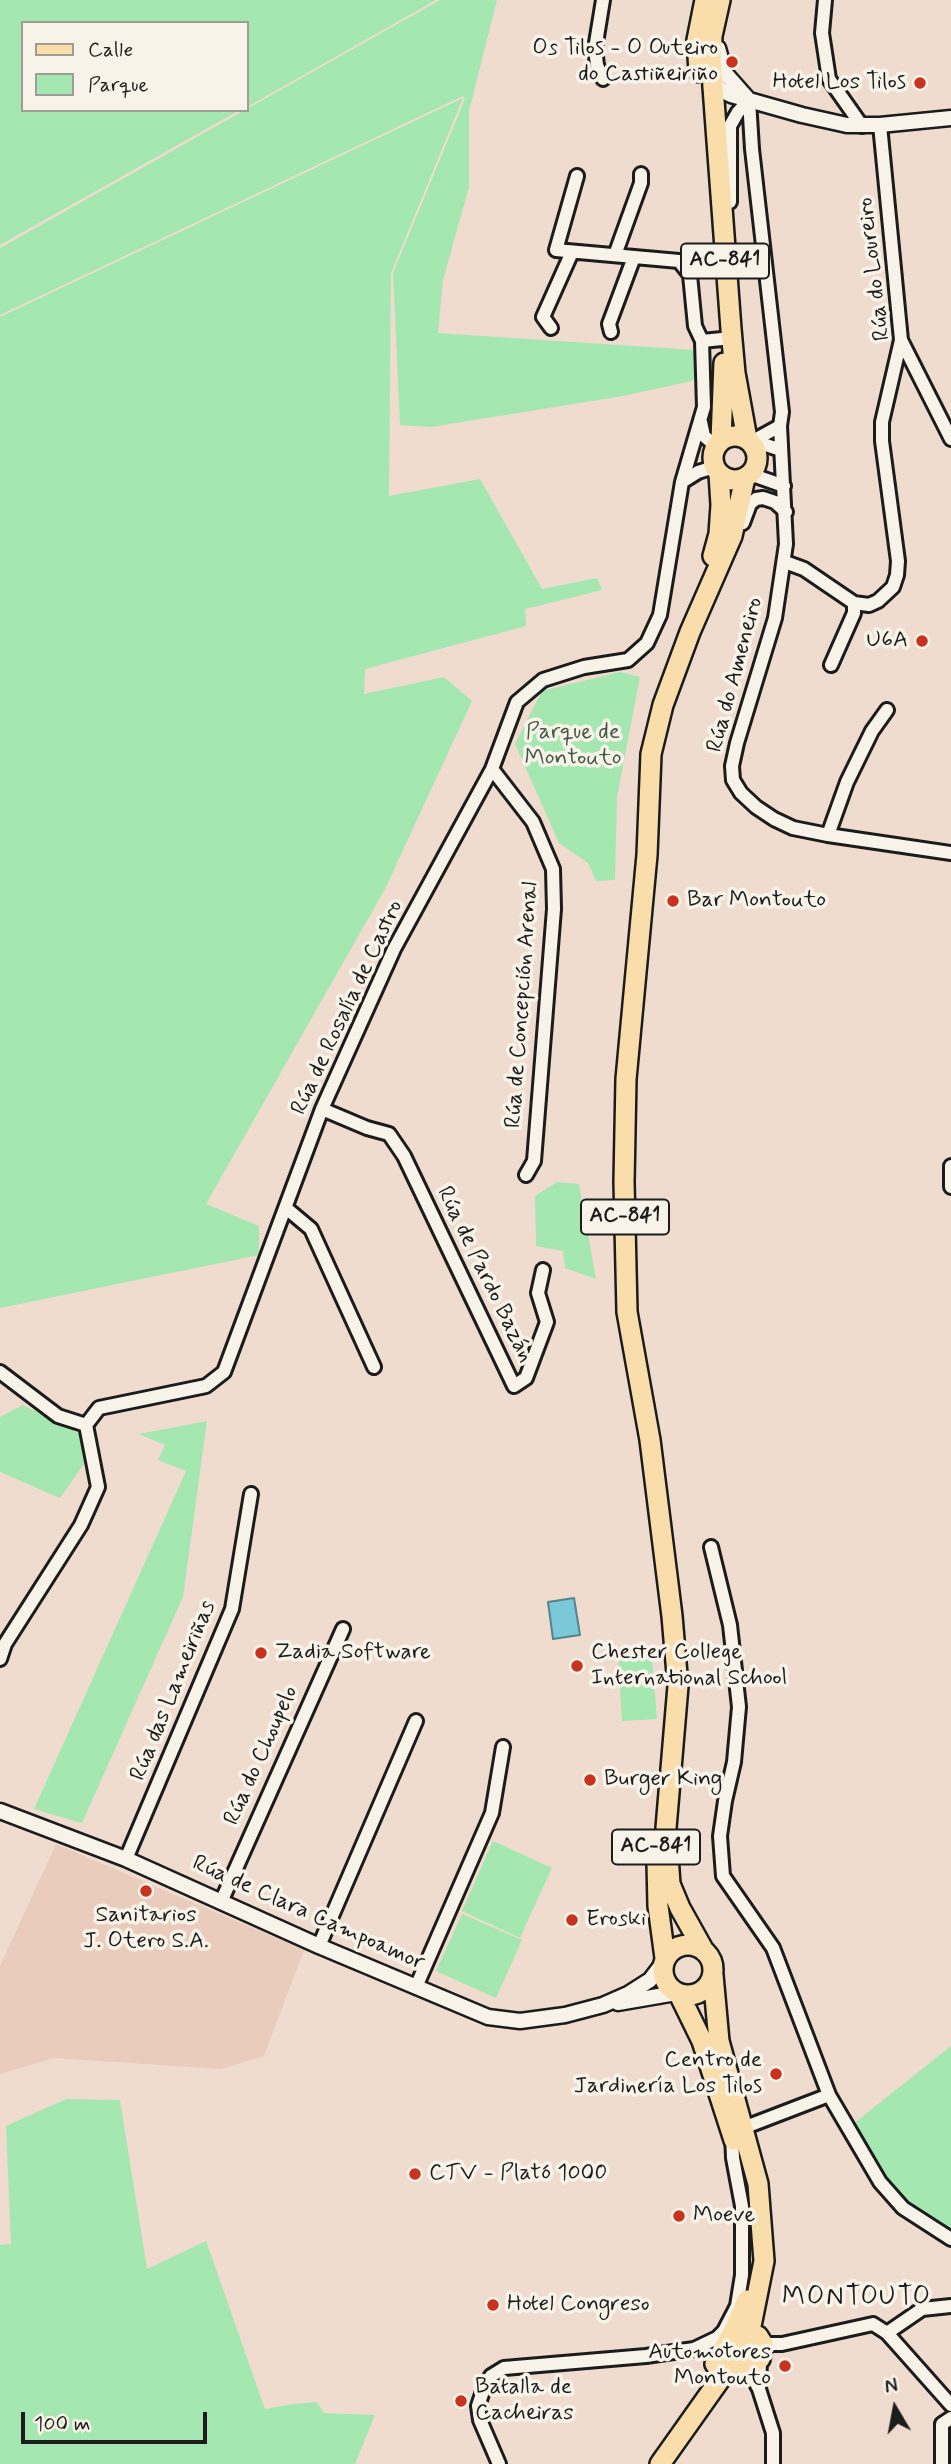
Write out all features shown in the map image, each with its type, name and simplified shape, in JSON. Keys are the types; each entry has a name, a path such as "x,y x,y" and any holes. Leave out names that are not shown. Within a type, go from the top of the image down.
{"main road":[{"name":"AC-841","path":"696,619 719,534 721,505 713,454 717,442 725,374 718,265 697,40 705,0"},
{"name":"AC-841","path":"660,2464 744,2349 747,2301 754,2260 738,2130 719,2040 712,1962 680,1908 670,1884 667,1828 678,1686 650,1440 627,1299 624,1182 626,1092 647,855 651,754 663,705 732,536 747,476 757,463 735,373 726,277 711,60 714,21 720,0"},
{"path":"717,442 734,435 751,442"},
{"path":"717,471 728,479 747,476"},
{"name":"AC-841","path":"674,1738 667,1753 655,1823 663,1977 666,1984 678,1994 702,2041 738,2130"},
{"path":"664,1961 676,1948 683,1945 691,1945 704,1951"},
{"path":"678,1994 686,1996 700,1992 706,1988 713,1975"},
{"name":"AC-841","path":"649,2464 744,2349"}],"street":[{"path":"603,0 595,49 597,65 603,79"},
{"path":"710,0 705,28 705,69 721,89 748,100 828,121 862,126 951,118"},
{"path":"825,0 822,33 829,79 862,126"},
{"path":"714,21 724,73 748,100"},
{"path":"726,277 730,126 748,100"},
{"name":"Rúa do Ameneiro","path":"748,100 782,412 780,426 786,512 785,562 775,618 737,743 732,766 733,780 741,793 774,819 793,828 951,853"},
{"name":"Rúa do Loureiro","path":"880,125 901,340 951,439"},
{"path":"615,255 641,183 641,174"},
{"path":"577,176 556,250 679,261 690,275 695,326 702,341 705,393 701,418 682,482"},
{"path":"551,328 543,317 572,252"},
{"path":"611,332 609,324 634,257"},
{"path":"702,341 722,339"},
{"path":"785,562 804,569 854,603 869,605 878,601 893,587 898,561 882,441 882,422 901,340"},
{"path":"701,418 704,436 717,442"},
{"path":"751,442 780,426"},
{"path":"689,457 717,442"},
{"path":"751,442 781,450"},
{"path":"682,482 698,472 717,471"},
{"path":"747,476 785,486"},
{"name":"Rúa de Rosalía de Castro","path":"86,1425 99,1408 206,1386 224,1372 322,1109 394,949 492,769 517,702 543,680 584,667 628,660 647,643 660,615 682,482"},
{"path":"732,536 740,531 750,504 756,499 775,502 786,512"},
{"path":"831,665 854,613 854,603"},
{"path":"828,835 847,782 872,731 887,710"},
{"name":"Rúa de Concepción Arenal","path":"492,769 533,822 553,869 554,909 534,1161 526,1175"},
{"name":"Rúa de Pardo Bazán","path":"322,1109 389,1134 404,1156 514,1386 526,1378 547,1322 538,1293 543,1270"},
{"path":"951,1166 951,1187"},
{"path":"286,1208 311,1229 374,1367"},
{"path":"0,1373 58,1416 86,1425 98,1487 81,1525 5,1644 0,1659"},
{"name":"Rúa das Lameiriñas","path":"127,1859 232,1609 251,1494"},
{"path":"711,1547 730,1625 739,1706 734,1762 720,1836 723,1876 773,1948 829,2095 880,2182 903,2208 951,2239"},
{"name":"Rúa do Choupelo","path":"221,1902 343,1629"},
{"path":"319,1946 416,1721"},
{"path":"416,1987 492,1813 503,1747"},
{"name":"Rúa de Clara Campoamor","path":"0,1811 127,1859 319,1946 488,2017 520,2021 565,2015 603,2004"},
{"path":"603,2004 628,1994 650,1980 664,1961"},
{"path":"603,2004 678,1994"},
{"path":"499,2464 480,2420 478,2406 491,2376 504,2368 646,2356 694,2349 717,2338 724,2331 737,2305 742,2275 742,2206 733,2158 738,2130 829,2095"},
{"path":"887,2333 922,2309 951,2306"},
{"path":"773,2464 773,2433 744,2349 782,2344 873,2323 887,2333 951,2405"},
{"path":"942,2464 942,2424 951,2418"}],"shaded area":[{"path":"56,1844 304,1950 264,2056 221,2069 54,2058 0,2074 0,1966"}],"green space":[{"path":"0,0 436,0 248,106 248,21 21,21 21,112 236,112 0,245"},
{"path":"440,0 497,0 469,111 469,187 443,280 438,333 694,350 695,377 692,381 623,396 431,427 400,425 393,273 465,99 463,96 0,315 0,248 241,112 248,112 248,108"},
{"path":"463,98 391,273 389,496 480,479 542,589 597,578 602,590 525,609 526,626 365,669 364,694 444,677 472,701 385,889 206,1204 259,1226 259,1255 0,1308 0,317"},
{"name":"Parque de Montouto","path":"620,672 640,677 617,797 615,880 596,881 588,863 559,843 515,744 542,691"},
{"path":"557,1182 579,1184 596,1279 565,1268 563,1251 536,1246 535,1196"},
{"path":"23,1405 80,1434 84,1464 60,1498 0,1472 0,1417"},
{"path":"207,1421 183,1597 82,1823 34,1809 186,1471 158,1460 165,1445 139,1434"},
{"path":"652,1654 657,1719 622,1721 618,1656"},
{"path":"493,1841 552,1868 520,1938 462,1911"},
{"path":"462,1914 522,1940 496,1998 436,1971"},
{"path":"951,2046 951,2233 904,2203 888,2186 848,2128"},
{"path":"66,2099 120,2100 147,2269 206,2241 265,2409 317,2402 324,2413 375,2415 355,2464 0,2464 0,2245 11,2244 6,2126"}],"water":[{"path":"574,1598 580,1635 553,1639 548,1602"}],"place":[{"name":"Os Tilos - O Outeiro do Castiñeiriño","path":"732,62"},
{"name":"Hotel Los Tilos","path":"920,83"},
{"name":"U6A","path":"922,641"},
{"name":"Bar Montouto","path":"673,901"},
{"name":"Zadia Software","path":"261,1653"},
{"name":"Chester College International School","path":"577,1666"},
{"name":"Burger King","path":"590,1780"},
{"name":"Sanitarios J. Otero S.A.","path":"146,1891"},
{"name":"Eroski","path":"572,1920"},
{"name":"Centro de Jardinería Los Tilos","path":"776,2074"},
{"name":"CTV - Plató 1000","path":"415,2174"},
{"name":"Moeve","path":"679,2216"},
{"name":"Hotel Congreso","path":"493,2305"},
{"name":"Automotores Montouto","path":"785,2366"},
{"name":"Batalla de Cacheiras","path":"461,2401"}],"district":[{"name":"MONTOUTO","path":"857,2299"}]}
